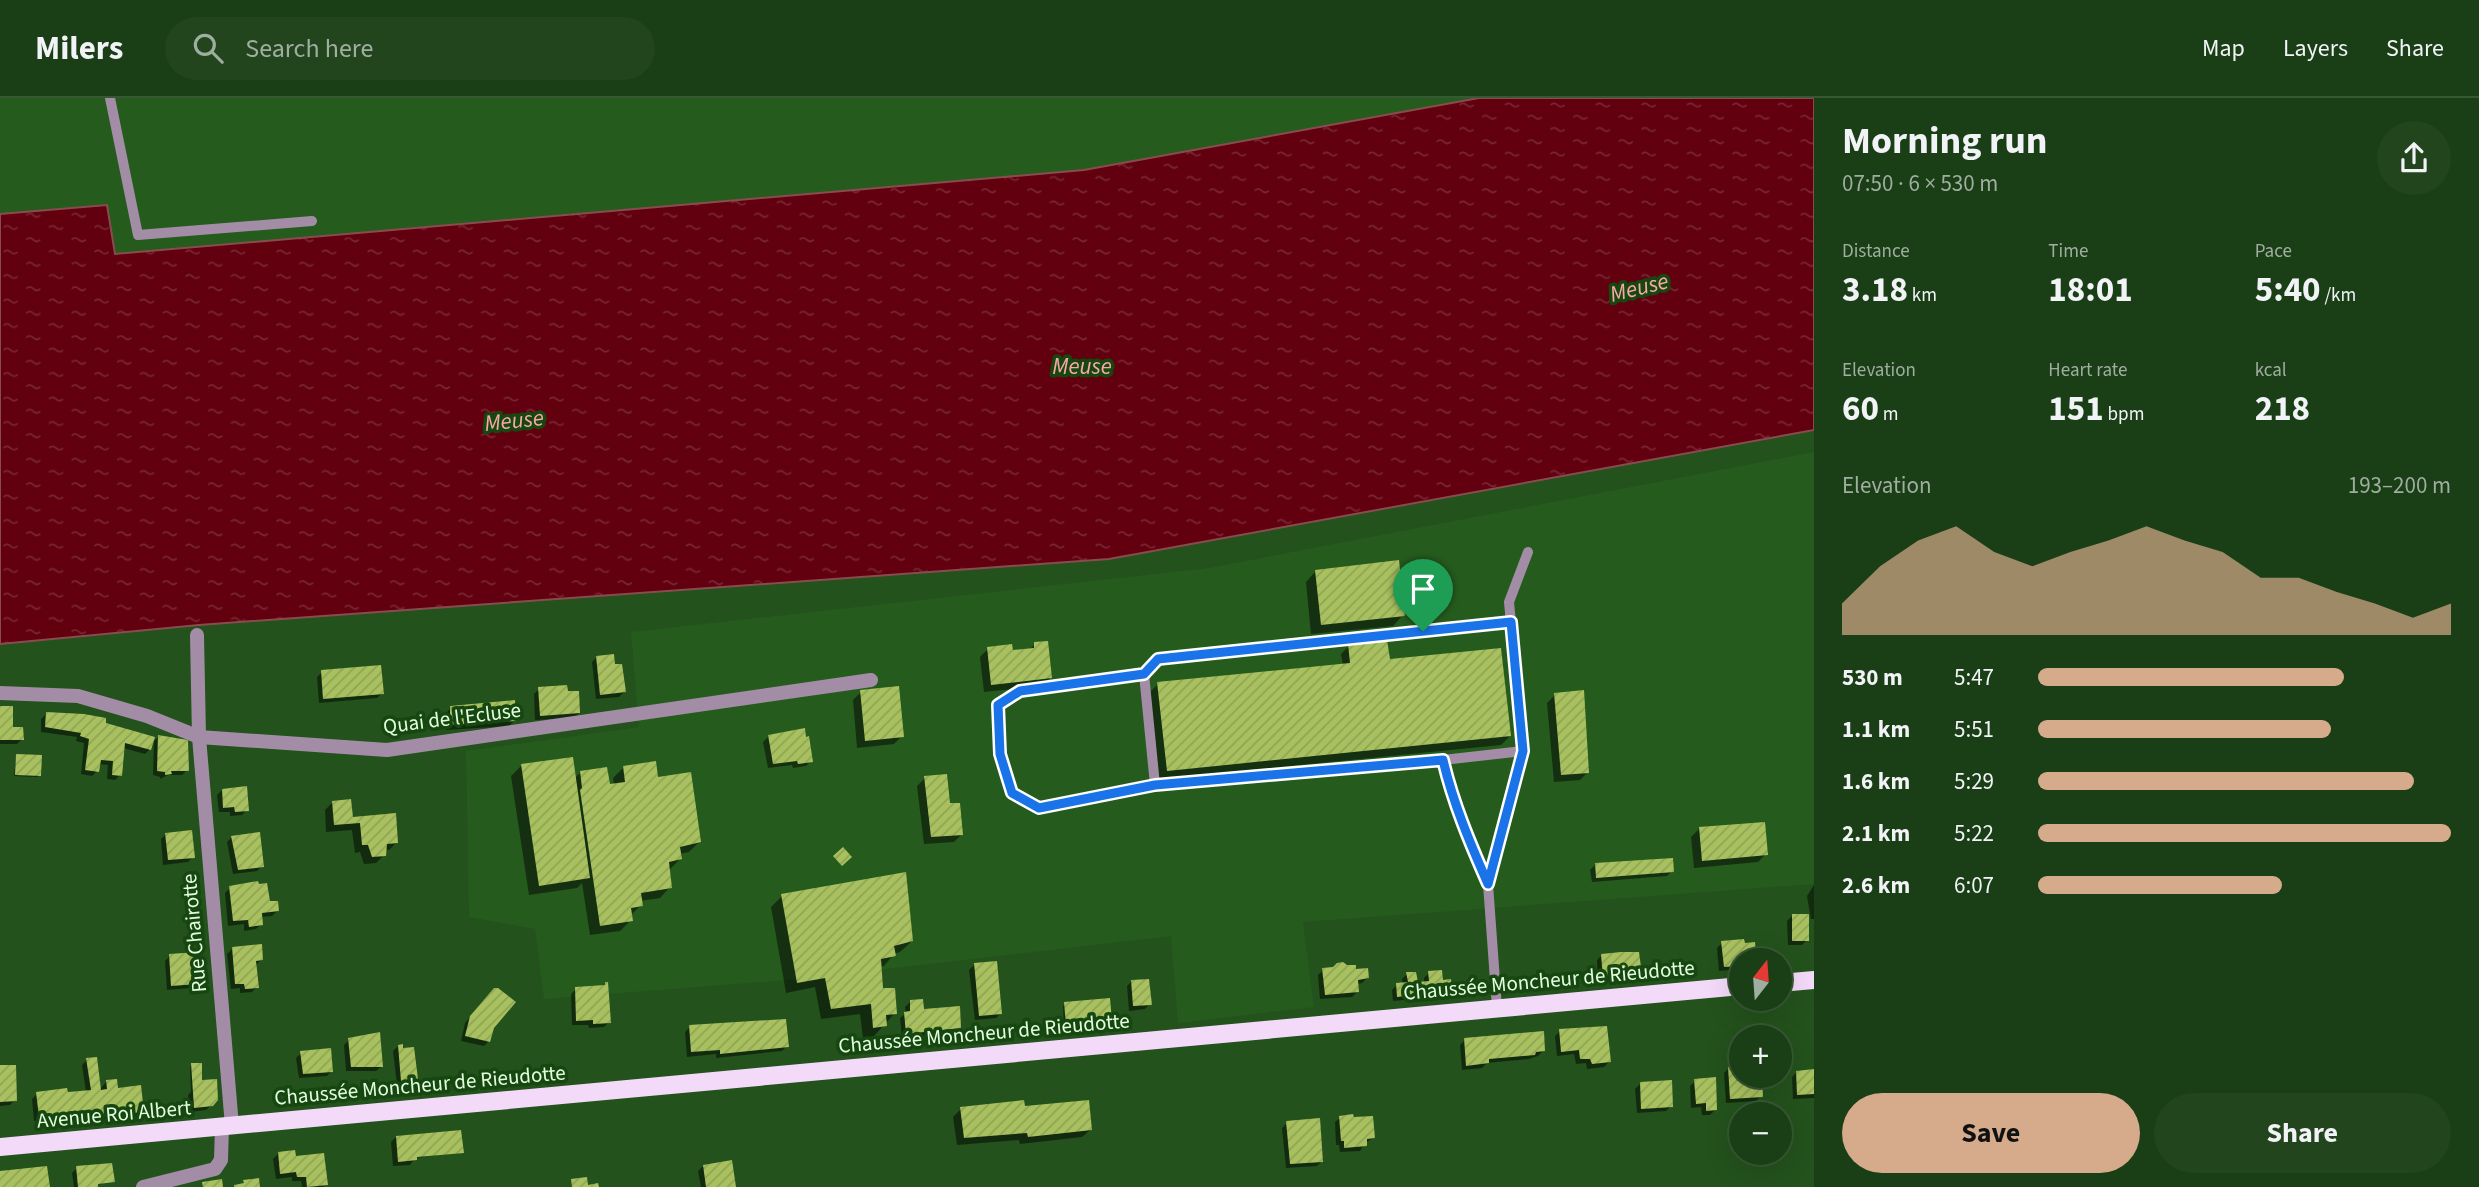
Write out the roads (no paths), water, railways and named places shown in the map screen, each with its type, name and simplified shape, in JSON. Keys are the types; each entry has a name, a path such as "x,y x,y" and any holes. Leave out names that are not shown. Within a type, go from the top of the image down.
{"main road":[{"path":"1792,982 1814,980"},
{"name":"Chaussée Moncheur de Rieudotte","path":"227,1126 1729,987"},
{"name":"Avenue Roi Albert","path":"0,1147 227,1126"}],"street":[{"name":"Rue Chairotte","path":"143,1187 215,1169 221,1160 227,1126 199,737 197,635"},
{"name":"Quai de l'Ecluse","path":"0,693 78,696 147,716 199,737 387,750 871,680"}],"lane":[{"path":"110,98 138,235 312,221"},
{"path":"1497,1008 1488,884 1523,751 1509,602 1528,552"},
{"path":"1511,622 1158,659 1144,674 1020,691 998,705 1000,754 1012,793 1039,808 1155,785 1523,751"},
{"path":"1144,674 1155,785"},
{"path":"1443,760 1462,824 1488,884"}],"water":[{"name":"Meuse","path":"1479,98 1814,98 1814,430 1109,559 199,625 0,644 0,214 107,205 115,254 1084,170"}]}
